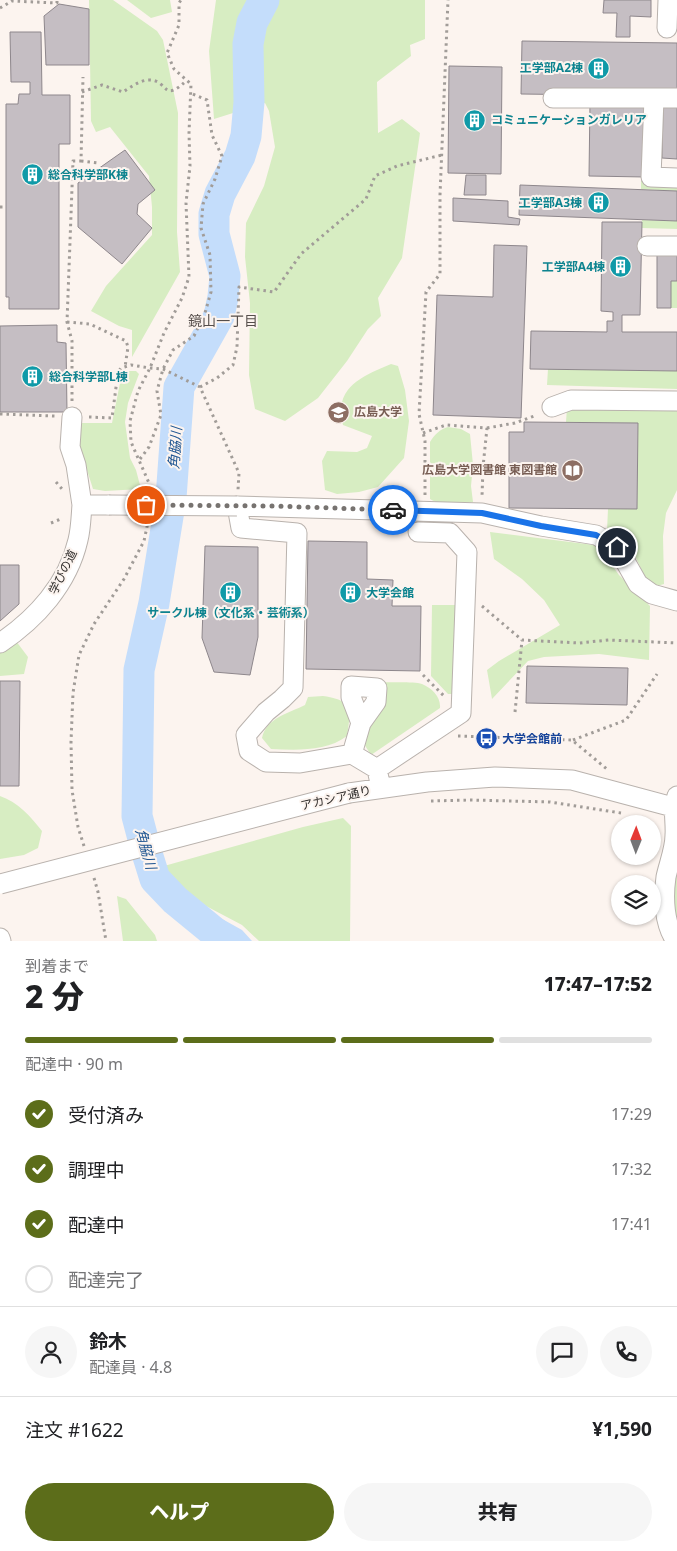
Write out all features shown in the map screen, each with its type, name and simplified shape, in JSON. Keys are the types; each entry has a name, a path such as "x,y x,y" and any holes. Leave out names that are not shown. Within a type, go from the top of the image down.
{"street":[{"path":"665,28 668,0"},
{"path":"553,98 677,98"},
{"path":"654,98 651,177 677,178"},
{"path":"647,246 677,246"},
{"path":"552,407 571,400 677,401"},
{"name":"学びの道","path":"0,643 22,629 51,598 67,569 78,540 82,505 76,464 70,447 72,417"},
{"path":"82,505 237,506 482,513 541,526 596,535 617,547 638,584 652,594 677,601"},
{"path":"237,506 241,528 297,533 293,688 282,700 266,712 246,735 249,751 266,762 300,763 352,754 377,769 381,788"},
{"path":"377,769 461,713 467,552 450,533 418,532"},
{"path":"352,754 361,723"},
{"name":"アカシア通り","path":"0,884 349,793 427,782 495,777 572,780 676,803"},
{"path":"676,803 675,836 666,879 666,918 671,934 676,941"}],"path":[{"path":"0,2 2,7 12,1 57,3 58,0"},
{"path":"181,0 179,3 179,25 167,53 174,69 191,84"},
{"path":"424,511 425,441 419,414 426,292 440,274 448,0"},
{"path":"81,161 83,77"},
{"path":"82,92 102,85 123,92 147,80 156,81 170,91 176,90 186,80"},
{"path":"140,459 148,447 161,415 157,391 163,369 173,350 194,336 205,314 211,292 210,255 201,228 203,204 215,179 222,156 212,135 207,100 190,93"},
{"path":"200,387 217,378 233,365 237,347 239,287 274,292 301,254 366,199 375,176 397,166 442,155"},
{"path":"72,417 72,341 67,322 74,161 98,162"},
{"path":"0,206 6,206"},
{"path":"67,322 90,324 126,341 128,352 125,366"},
{"path":"150,368 163,369 200,387 239,472 237,506"},
{"path":"423,433 446,425 487,428 515,424 552,407"},
{"path":"482,513 483,467 487,428"},
{"path":"478,602 522,640 579,643 609,640 677,643"},
{"path":"515,712 522,640"},
{"path":"456,736 572,740 626,720 657,674"},
{"path":"572,740 615,776"},
{"path":"426,802 471,800 550,802 626,814"}],"green space":[{"path":"89,0 113,0 157,31 163,40 178,113 177,232 180,272 132,357 132,330 119,326 91,311 106,286 152,235 149,176 110,127 96,132 91,121"},
{"path":"127,0 170,0 172,12 151,18"},
{"path":"216,0 425,0 425,39 410,45 411,56 377,82 378,133 402,119 420,133 402,258 378,298 381,316 368,329 347,361 318,398 285,421 255,409 249,375 250,303 245,257 246,223 264,186 275,147 269,111 265,103 214,119 209,51"},
{"path":"641,181 677,182 677,191 641,189"},
{"path":"642,220 677,221 677,229 642,228"},
{"path":"671,281 677,281 677,308 671,308"},
{"path":"391,364 398,366 405,390 409,421 404,458 378,487 359,492 337,494 325,490 322,461 327,451 357,452 367,448 372,436 343,425 341,412 342,402 346,393 360,379"},
{"path":"548,369 677,371 677,389 547,385"},
{"path":"136,371 139,374 128,403 125,422 130,458 136,470 141,489 105,491 93,489 79,445 80,423 112,423 122,373"},
{"path":"677,404 677,490 666,513 663,536 664,584 657,586 646,579 626,537 607,531 608,509 637,508 638,423 566,422 567,408"},
{"path":"448,427 461,429 470,434 473,465 471,486 473,502 445,504 430,499 430,442 442,429"},
{"path":"490,532 594,545 604,554 619,575 650,606 649,660 599,654 544,657 528,661 492,699 487,670 560,625 544,600 522,579 494,559"},
{"path":"432,605 455,605 454,694 448,694 431,676"},
{"path":"16,641 28,657 24,674 0,676 0,652"},
{"path":"377,682 422,684 435,693 439,700 440,708 371,755 364,744"},
{"path":"323,696 340,700 348,708 347,736 330,745 310,749 271,749 262,738 268,726 279,717 305,705 308,697"},
{"path":"0,796 29,815 42,831 38,848 24,855 0,859"},
{"path":"343,818 351,826 350,941 259,941 242,925 206,906 174,882 164,866 303,827"},
{"path":"677,853 677,928 671,908"},
{"path":"117,896 126,899 155,935 157,941 123,941"}],"water":[{"path":"157,870 181,896 242,930 252,941 217,941 181,916 159,896 146,872"}],"building":[{"path":"604,0 651,0 651,17 630,16 630,37 616,37 617,13 603,13"},
{"path":"59,4 89,9 89,65 46,65 44,16"},
{"name":"総合科学部K棟","path":"10,32 41,32 42,95 70,95 70,144 59,144 59,309 9,309 9,297 6,297 6,104 18,104 19,94 30,94 30,82 11,82"},
{"name":"工学部A2棟","path":"522,41 677,43 677,96 521,94"},
{"name":"コミュニケーションガレリア","path":"449,66 502,67 501,174 448,173"},
{"path":"590,102 646,102 645,177 589,176"},
{"path":"663,106 677,106 677,159 662,158"},
{"path":"125,150 155,190 138,204 137,214 152,228 122,264 78,227 78,183"},
{"path":"466,175 486,175 486,195 464,195"},
{"name":"工学部A3棟","path":"520,185 677,191 677,221 519,215"},
{"path":"453,198 508,201 508,217 520,219 519,225 453,221"},
{"name":"工学部A4棟","path":"602,222 642,222 640,315 622,315 622,332 677,332 677,371 530,369 531,331 607,332 607,321 613,321 613,312 601,311"},
{"path":"494,245 527,246 521,418 433,415 437,295 493,297"},
{"path":"657,253 677,254 677,281 671,281 671,308 657,308"},
{"name":"総合科学部L棟","path":"57,325 57,342 66,343 67,412 0,412 0,326"},
{"name":"広島大学図書館 東図書館","path":"524,422 638,423 637,509 509,508 509,432 524,432"},
{"name":"大学会館","path":"308,541 367,542 367,579 393,580 392,606 421,606 420,671 306,669"},
{"name":"サークル棟（文化系・芸術系）","path":"205,546 258,547 258,637 250,675 214,672 202,638"},
{"path":"0,565 19,565 19,604 0,621"},
{"path":"527,666 628,668 627,705 526,703"},
{"path":"0,681 20,681 19,786 0,786"}],"waterway":[{"name":"角脇川","path":"225,941 175,900 155,879 137,816 139,670 154,603 171,498 179,387 219,316 223,297 225,276 214,234 214,214 220,194 240,156 246,136 249,102 248,44 252,23 264,0"}],"way so far":[{"path":"146,505 272,506 393,510"}],"place":[{"name":"工学部A2棟","path":"599,68"},
{"name":"コミュニケーションガレリア","path":"475,120"},
{"name":"総合科学部K棟","path":"32,175"},
{"name":"工学部A3棟","path":"598,203"},
{"name":"工学部A4棟","path":"621,267"},
{"name":"総合科学部L棟","path":"33,377"},
{"name":"広島大学","path":"338,412"},
{"name":"広島大学図書館 東図書館","path":"573,470"},
{"name":"サークル棟（文化系・芸術系）","path":"231,592"},
{"name":"大学会館","path":"350,593"},
{"name":"大学会館前","path":"486,739"}],"district":[{"name":"鏡山一丁目","path":"223,321"}],"route":[{"path":"393,510 482,513 541,526 596,535 617,547"}]}
